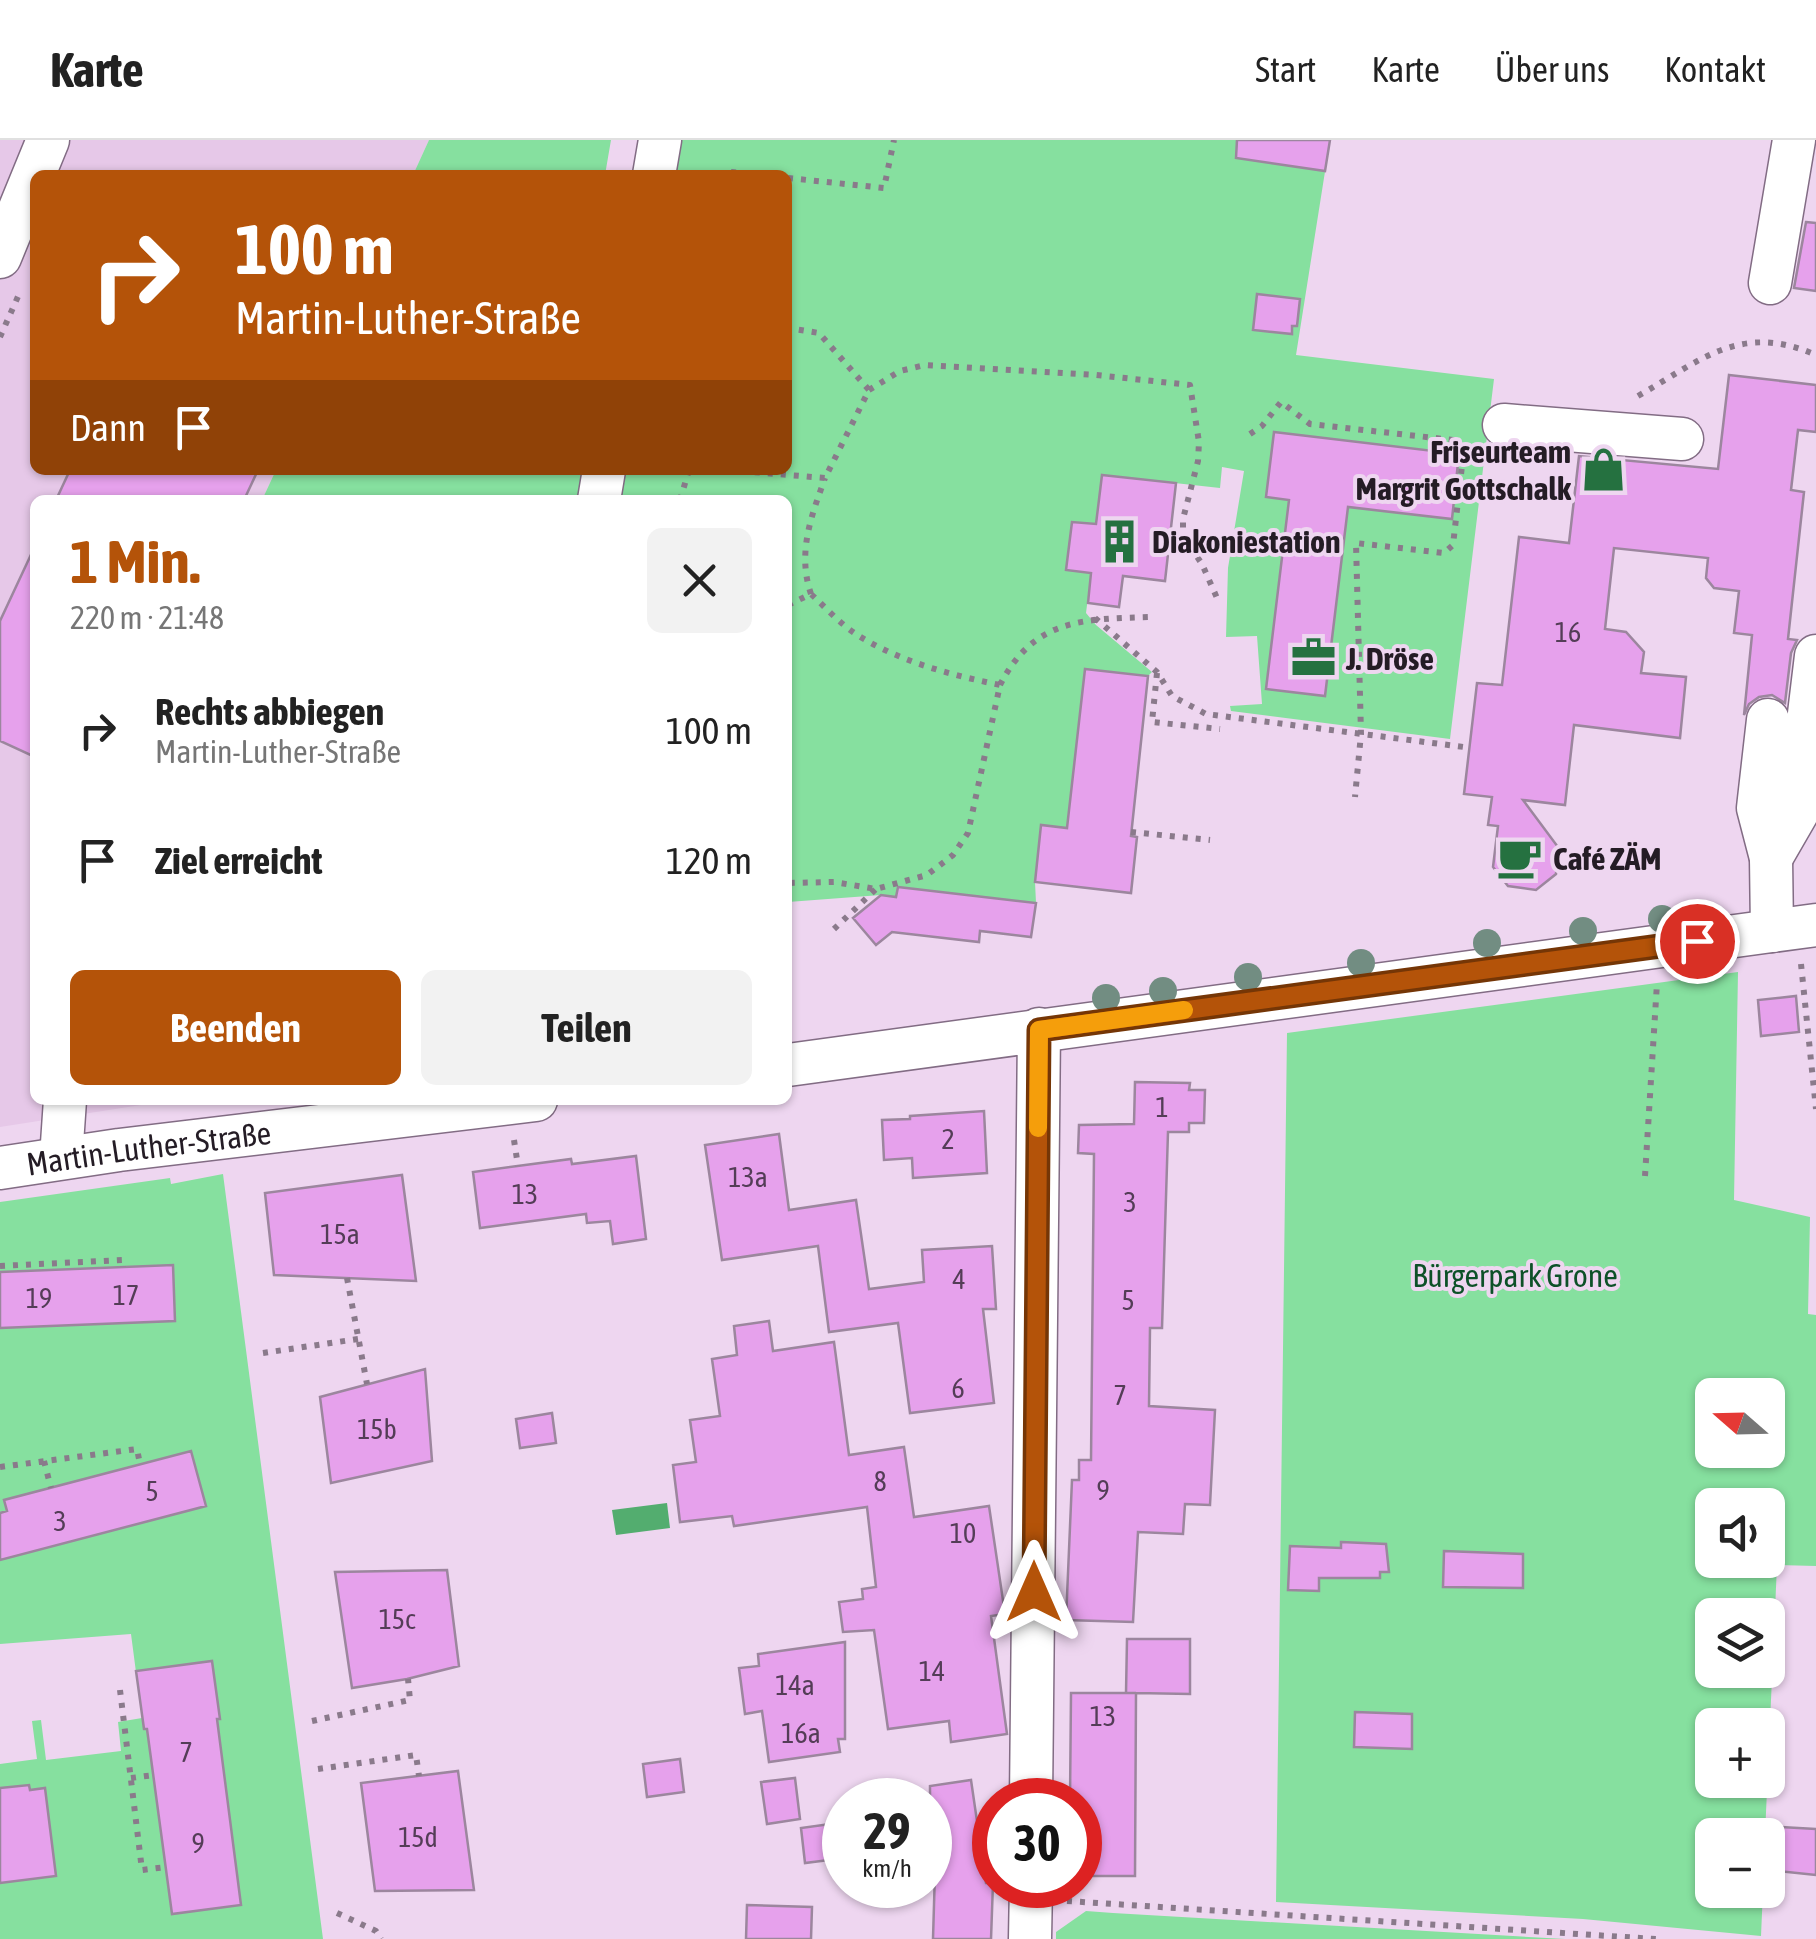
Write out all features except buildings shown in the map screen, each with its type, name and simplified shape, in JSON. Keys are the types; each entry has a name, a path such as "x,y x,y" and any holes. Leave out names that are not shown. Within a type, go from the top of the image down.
{"street":[{"path":"39,170 48,140"},
{"path":"655,170 660,140"},
{"path":"1770,283 1794,140"},
{"path":"10,274 30,203"},
{"path":"1504,425 1682,440"},
{"path":"1771,858 1797,814 1816,656"},
{"path":"792,1065 1795,928 1758,808 1768,720"},
{"path":"1031,1778 1039,1030"},
{"path":"62,1158 64,1105"},
{"name":"Martin-Luther-Straße","path":"0,1168 484,1105"}],"path":[{"path":"792,178 884,188 894,140"},
{"path":"0,337 10,274"},
{"path":"792,329 819,334 869,390"},
{"path":"1591,433 1628,402 1712,354 1749,341 1791,345 1816,355"},
{"path":"1000,685 955,676 877,646 855,634 811,594 806,578 805,541 812,512 869,390 900,371 925,364 1190,385 1199,442 1183,536 1218,598"},
{"path":"1250,434 1262,426 1281,402 1310,424 1453,440 1464,448 1453,546 1444,552 1356,543 1362,734 1355,798"},
{"path":"790,475 826,478"},
{"path":"792,603 811,594"},
{"path":"792,882 834,882 876,889 927,875 953,855 968,833 1000,685 1010,666 1047,632 1071,623 1151,616"},
{"path":"1095,618 1157,672 1172,696 1206,714 1464,747"},
{"path":"1157,672 1152,722 1220,729"},
{"path":"1131,832 1210,840"},
{"path":"834,929 876,889"},
{"path":"1795,928 1816,1109"},
{"path":"1645,1176 1659,946"},
{"path":"0,1266 123,1260 124,1267"},
{"path":"347,1278 367,1384"},
{"path":"263,1353 358,1339"},
{"path":"0,1467 136,1449 140,1464"},
{"path":"44,1461 51,1488"},
{"path":"312,1722 410,1700 408,1679"},
{"path":"120,1690 142,1870 166,1867"},
{"path":"318,1769 416,1755 419,1776"},
{"path":"131,1778 154,1775"},
{"path":"1030,1908 1656,1939"},
{"path":"337,1913 376,1931 381,1939"}],"shaded area":[{"path":"0,140 429,140 415,170 30,170 30,475 274,475 264,495 30,495 30,1105 141,1105 0,1127"},
{"path":"667,1503 670,1528 616,1535 612,1510"}],"green space":[{"path":"429,140 611,140 606,170 415,170"},
{"path":"682,140 1330,140 1296,355 1494,379 1450,739 1231,711 1230,706 1262,704 1257,636 1226,637 1228,568 1244,471 1222,467 1220,488 1102,475 1096,524 1072,522 1066,569 1091,573 1086,613 1152,672 1148,676 1085,670 1067,828 1041,826 1036,903 898,887 896,897 792,902 792,495 621,495 624,475 792,475 792,170 677,170"},
{"path":"274,475 590,475 586,495 264,495"},
{"name":"Bürgerpark Grone","path":"1738,972 1734,1200 1810,1217 1808,1314 1816,1315 1816,1566 1785,1565 1785,1488 1695,1488 1695,1578 1776,1578 1776,1598 1695,1598 1695,1688 1772,1688 1771,1708 1695,1708 1695,1798 1766,1798 1766,1818 1695,1818 1695,1908 1762,1908 1761,1936 1583,1919 1276,1902 1287,1033"},
{"path":"223,1174 323,1939 0,1939 0,1764 37,1759 32,1721 41,1720 46,1760 121,1751 118,1722 142,1718 131,1634 0,1644 0,1202 170,1178 171,1184"},
{"path":"1086,1911 1565,1939 1056,1939 1056,1932"}],"slow traffic":[{"path":"1038,1128 1039,1030 1184,1010"}],"place":[{"name":"Friseurteam Margrit Gottschalk","path":"1604,469"},
{"name":"Diakoniestation","path":"1119,541"},
{"name":"J. Dröse","path":"1313,658"},
{"name":"Café ZÄM","path":"1520,858"}],"route":[{"path":"1034,1592 1039,1030 1697,941"}]}
